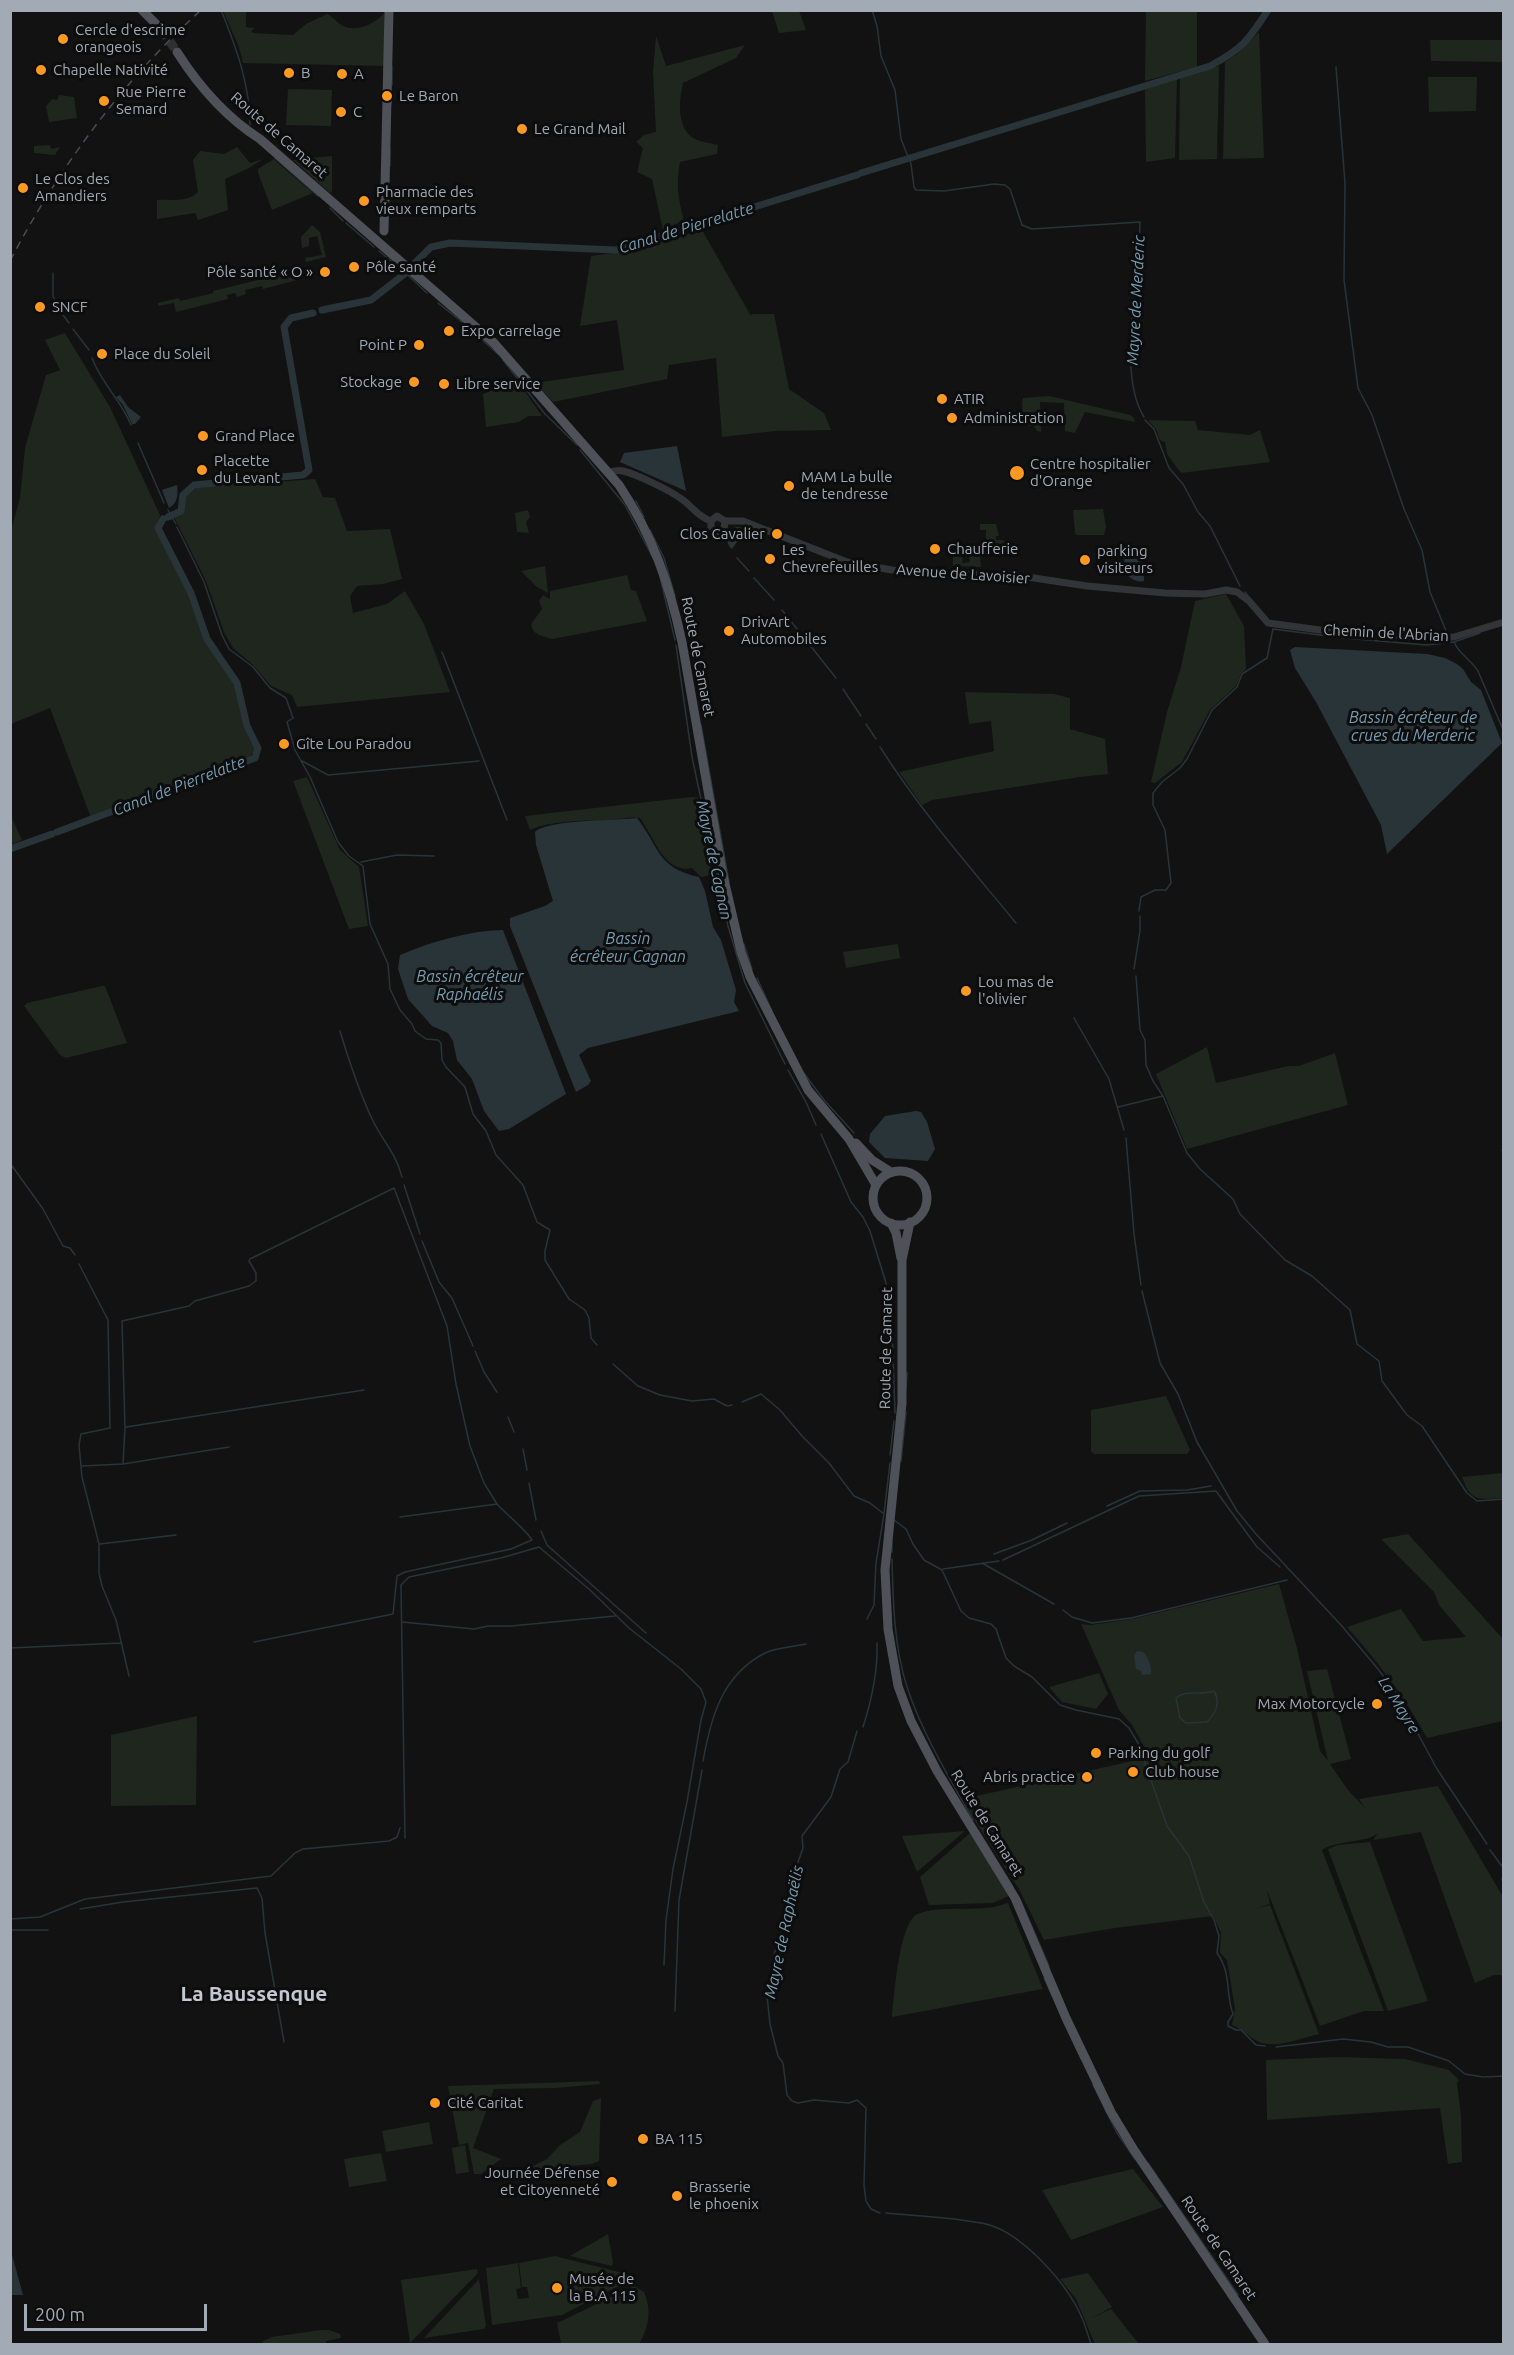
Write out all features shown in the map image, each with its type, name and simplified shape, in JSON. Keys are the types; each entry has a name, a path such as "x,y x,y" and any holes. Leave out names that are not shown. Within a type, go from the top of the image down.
{"main road":[{"path":"142,10 162,30"},
{"path":"379,236 389,10"},
{"name":"Route de Camaret","path":"177,52 194,76 239,124 379,236 392,252 494,343 619,485 655,548 666,579 682,642 728,900 750,977 808,1090 849,1139 879,1166 891,1172 904,1171 914,1174 926,1188 925,1209 918,1218 910,1222 902,1260 902,1403 885,1583 894,1671 911,1721 946,1788 1015,1898 1066,2018 1122,2133 1265,2344"},
{"name":"Route de Camaret","path":"849,1139 876,1185 873,1200 877,1212 891,1224 896,1233 902,1260"},
{"path":"876,1185 891,1172"},
{"path":"891,1224 910,1222"}],"street":[{"name":"Avenue de Lavoisier","path":"609,473 623,471 641,479 680,498 697,515 711,520 719,516 725,521 743,521 847,562 892,570 934,574 1014,575 1087,586 1165,593 1237,592 1249,601 1269,623"},
{"name":"Avenue de Lavoisier","path":"711,520 711,528 717,532 724,529 725,521"},
{"name":"Chemin de l'Abrian","path":"1269,623 1335,632 1432,638 1454,637 1503,622"}],"shaded area":[{"path":"223,11 246,11 246,27 255,28 251,31 253,33 293,35 306,24 327,14 343,26 360,28 371,24 384,14 384,66 243,63 239,47"},
{"path":"772,11 799,11 806,30 779,33"},
{"path":"1146,11 1197,11 1197,67 1145,81"},
{"path":"1259,32 1264,158 1223,159 1225,62 1237,54"},
{"path":"656,36 666,66 745,45 736,58 683,83 680,114 685,128 695,139 718,145 717,154 680,162 678,191 684,220 663,230 652,179 637,172 643,148 636,142 644,135 656,132 653,72"},
{"path":"1430,40 1503,40 1503,62 1431,61"},
{"path":"1219,66 1217,159 1179,160 1180,74"},
{"path":"1177,77 1175,158 1146,162 1145,88"},
{"path":"1428,77 1477,77 1476,111 1429,112"},
{"path":"288,89 332,90 331,126 286,125"},
{"path":"59,95 74,97 77,118 49,122 46,106 52,99 57,100"},
{"path":"50,145 51,149 60,147 55,155 34,153 34,146"},
{"path":"237,147 250,163 263,159 225,179 228,210 198,220 195,213 157,219 157,200 179,200 189,198 198,192 193,160 200,151 224,154"},
{"path":"332,156 332,191 330,193 293,160"},
{"path":"274,159 313,193 272,210 258,169"},
{"path":"312,225 320,232 326,257 306,262 305,258 322,255 317,236 309,238 309,246 302,248 301,237"},
{"path":"702,230 751,316 752,314 774,314 789,389 824,413 831,430 775,431 722,437 716,358 669,365 667,379 553,402 535,383 624,370 617,320 580,326 591,256 627,251"},
{"path":"277,272 278,277 294,273 297,280 263,289 262,286 245,290 246,294 237,297 235,293 227,295 228,299 176,312 174,303 158,306 158,303 179,298 180,301 213,293 213,291 262,279 262,275"},
{"path":"65,333 110,407 160,515 155,528 190,595 205,641 234,683 244,727 256,749 251,756 91,818 50,708 11,724 11,530 20,498 25,448 46,375 60,370 45,340"},
{"path":"517,380 542,416 528,416 519,422 486,427 483,394"},
{"path":"1049,396 1130,415 1135,422 1085,412 1075,433 1065,431 1064,403 1040,402 1041,432 1037,431 1034,426 1023,426 1023,398"},
{"path":"1148,420 1195,421 1198,430 1250,435 1260,430 1270,462 1181,473 1167,454 1165,442 1160,440 1156,429"},
{"path":"315,479 323,497 335,498 347,531 390,529 402,579 383,584 357,586 350,596 353,613 387,604 405,591 424,624 450,692 297,707 292,695 271,686 253,665 233,648 224,632 206,581 174,517 183,513 185,497 196,488"},
{"path":"1103,509 1106,527 1104,535 1077,535 1075,533 1073,510"},
{"path":"528,510 530,517 526,522 529,533 517,532 515,513"},
{"path":"980,524 996,524 999,536 996,536 996,540 1004,540 1005,545 992,545 986,540 986,530 980,530"},
{"path":"963,551 962,563 970,562 968,551 984,553 984,557 980,557 981,567 953,566 953,552"},
{"path":"545,566 548,593 537,587 521,571"},
{"path":"627,575 631,590 636,591 647,621 552,639 539,635 532,628 531,624 542,609 539,601 543,595 550,599 550,591"},
{"path":"1226,594 1244,626 1246,669 1236,686 1210,710 1182,762 1155,783 1151,782 1167,712 1181,667 1195,601"},
{"path":"965,692 1054,694 1070,698 1070,729 1105,739 1108,774 932,800 922,805 899,772 994,751 991,721 969,724"},
{"path":"307,777 340,850 359,867 368,926 349,929 293,781"},
{"path":"698,798 708,836 711,875 701,877 692,868 682,868 667,860 640,818 548,824 530,830 525,816"},
{"path":"10,814 22,840 11,845 10,845"},
{"path":"898,944 900,958 846,968 843,952"},
{"path":"105,986 127,1043 66,1058 60,1055 24,1006 27,1003"},
{"path":"1207,1047 1216,1083 1288,1066 1299,1066 1335,1053 1348,1105 1187,1149 1156,1074"},
{"path":"1166,1396 1190,1450 1187,1454 1094,1454 1091,1451 1091,1410"},
{"path":"1503,1473 1503,1498 1477,1498 1469,1491 1462,1477"},
{"path":"1408,1534 1503,1639 1503,1721 1427,1738 1410,1708 1390,1680 1347,1627 1401,1609 1423,1641 1466,1637 1439,1605 1434,1592 1381,1539"},
{"path":"1279,1584 1297,1648 1320,1751 1328,1761 1307,1671 1327,1669 1351,1759 1330,1764 1348,1790 1365,1808 1359,1799 1438,1786 1503,1897 1503,1975 1494,1975 1475,1983 1421,1832 1373,1840 1378,1833 1366,1839 1336,1844 1322,1850 1384,2011 1364,2011 1320,2026 1267,1890 1270,1904 1254,1909 1270,1905 1319,2034 1272,2044 1257,2041 1232,2025 1235,2009 1227,1960 1220,1953 1221,1933 1213,1916 1115,1928 1044,1940 1019,1889 963,1799 1150,1757 1132,1725 1119,1710 1081,1624 1091,1625 1132,1619"},
{"path":"1099,1673 1108,1694 1096,1709 1062,1702 1049,1687"},
{"path":"197,1716 196,1805 111,1806 111,1735"},
{"path":"965,1831 917,1872 902,1836"},
{"path":"970,1833 1011,1895 993,1903 929,1905 920,1877"},
{"path":"1370,1842 1428,2001 1388,2011 1328,1849 1338,1845"},
{"path":"1008,1903 1043,1989 892,2017 901,1947 910,1922 916,1915 931,1910 988,1908"},
{"path":"1336,2057 1405,2059 1449,2070 1459,2080 1457,2083 1461,2116 1462,2162 1448,2164 1440,2108 1267,2120 1266,2060"},
{"path":"599,2081 600,2084 556,2088 494,2089 473,2148 501,2159 481,2174 474,2174 468,2143 459,2145 448,2086"},
{"path":"601,2098 599,2161 592,2164 525,2170 547,2159 560,2145 580,2132 593,2101"},
{"path":"429,2122 433,2144 386,2152 382,2131"},
{"path":"465,2145 469,2172 456,2174 452,2148"},
{"path":"381,2153 387,2181 349,2187 344,2159"},
{"path":"1133,2169 1163,2207 1071,2240 1042,2190"},
{"path":"608,2234 612,2266 570,2256"},
{"path":"555,2256 619,2272 628,2278 614,2277 614,2282 628,2279 628,2281 562,2315 492,2325 486,2268 518,2263 521,2288 516,2289 518,2299 529,2298 527,2287 522,2287 519,2263"},
{"path":"477,2269 478,2273 410,2343 401,2280"},
{"path":"1088,2273 1112,2307 1090,2319 1111,2309 1139,2344 1095,2344 1076,2299 1060,2279"},
{"path":"479,2279 486,2326 484,2329 424,2338"},
{"path":"634,2286 644,2292 649,2312 647,2325 639,2344 551,2344 561,2343 557,2323"},
{"path":"321,2330 340,2334 341,2338 326,2341 326,2344 262,2344 263,2341 272,2337"}],"water":[{"path":"120,395 128,407 141,417 135,424 132,424 123,405 116,397"},
{"path":"677,446 686,491 620,462 624,453"},
{"path":"177,485 176,501 169,508 162,490"},
{"path":"737,527 745,531 732,549 727,537 730,531"},
{"path":"1131,545 1138,546 1143,554 1144,581 1132,579 1123,569 1126,550"},
{"name":"Bassin écrêteur de crues du Merderic","path":"1295,647 1427,654 1445,658 1463,669 1471,682 1481,690 1502,743 1387,854 1381,825 1316,702 1295,668 1290,650"},
{"name":"Bassin écrêteur Cagnan","path":"637,818 667,862 685,873 699,877 705,891 713,927 721,940 736,990 734,1002 739,1011 588,1048 579,1055 591,1081 576,1092 510,926 510,918 553,901 536,845 535,832 542,828 568,823"},
{"name":"Bassin écrêteur Raphaélis","path":"503,930 566,1094 509,1129 499,1131 484,1111 472,1079 457,1060 453,1041 448,1033 432,1026 408,999 398,969 400,955 412,950 464,935"},
{"path":"921,1112 927,1122 935,1149 928,1161 885,1158 869,1142 870,1134 885,1116"},
{"path":"1137,1651 1143,1652 1150,1665 1151,1674 1142,1675 1141,1671 1136,1669 1134,1656"},
{"path":"11,2251 23,2295 11,2295"}],"waterway":[{"name":"Mayre de Cagnan","path":"221,10 245,81 250,125"},
{"name":"Mayre de Merderic","path":"872,10 877,26 881,56 895,90 901,139 911,164 916,190 944,191 994,184 1005,185 1010,189 1022,225 1032,229 1140,222 1130,350 1136,398 1144,417"},
{"name":"Canal de Pierrelatte","path":"861,173 1210,66 1243,43 1268,10"},
{"path":"392,66 392,85"},
{"path":"1336,67 1345,183 1344,280 1358,388 1372,415 1404,509 1422,550 1430,592 1447,633"},
{"path":"391,104 392,94"},
{"path":"390,149 390,166"},
{"name":"Mayre de Cagnan","path":"275,158 318,196"},
{"name":"Canal de Pierrelatte","path":"411,267 431,247 450,243 616,250 857,175"},
{"path":"389,187 389,201"},
{"name":"Mayre de Cagnan","path":"330,208 343,221"},
{"name":"Mayre de Cagnan","path":"346,223 374,247"},
{"name":"Mayre de Cagnan","path":"379,251 396,265"},
{"name":"Mayre de Cagnan","path":"399,267 427,293"},
{"name":"Canal de Pierrelatte","path":"322,310 371,300 407,272"},
{"name":"Mayre de Raphaëlis","path":"53,273 53,296 58,307"},
{"name":"Mayre de Cagnan","path":"438,303 462,322"},
{"name":"Canal de Pierrelatte","path":"168,517 181,511 183,495 194,485 303,475 309,470 284,327 291,318 313,313"},
{"name":"Mayre de Raphaëlis","path":"63,315 69,323"},
{"name":"Mayre de Cagnan","path":"468,327 498,354"},
{"name":"Mayre de Raphaëlis","path":"73,329 89,350"},
{"name":"Mayre de Raphaëlis","path":"92,358 100,376 131,425"},
{"name":"Mayre de Cagnan","path":"503,360 545,414 577,445"},
{"name":"Mayre de Merderic","path":"1145,420 1154,429 1169,468 1183,484 1198,512 1210,526 1240,586"},
{"name":"Mayre de Raphaëlis","path":"138,443 164,503"},
{"name":"Mayre de Cagnan","path":"580,450 625,505 652,556"},
{"path":"636,501 644,517"},
{"name":"Mayre de Raphaëlis","path":"168,510 176,524"},
{"name":"Canal de Pierrelatte","path":"57,832 255,758 258,748 247,726 237,683 207,639 191,593 158,528 163,519"},
{"name":"Mayre de Raphaëlis","path":"177,527 204,582 229,649 253,667 270,688 286,698 293,718 287,722 295,750 310,777 338,842 349,856 363,866 370,924 388,964 390,989 400,1010 415,1031 426,1039 438,1040 441,1043 442,1060 465,1087 473,1114 486,1131 496,1155 523,1185 537,1222 550,1230 545,1260 569,1299 585,1310 589,1318 591,1338 597,1345"},
{"path":"650,530 664,558 675,596"},
{"path":"737,558 749,571"},
{"name":"Mayre de Cagnan","path":"660,577 675,640"},
{"path":"754,578 774,600"},
{"name":"Mayre de Merderic","path":"1245,592 1267,618"},
{"path":"782,610 836,678"},
{"name":"Mayre de Merderic","path":"1273,629 1426,645 1454,642 1478,671 1504,732"},
{"path":"1139,911 1141,897 1155,890 1166,890 1171,883 1165,830 1153,805 1153,793 1187,759 1212,710 1237,687 1242,674 1267,658 1273,629"},
{"path":"1454,642 1480,633"},
{"name":"Mayre de Cagnan","path":"676,645 692,757 728,926 745,983 785,1064"},
{"path":"442,652 507,820"},
{"path":"843,689 861,716"},
{"path":"866,724 876,739"},
{"path":"701,725 729,882"},
{"path":"880,747 928,815 1016,923"},
{"path":"302,761 328,775 479,761"},
{"name":"Canal de Pierrelatte","path":"10,849 52,834"},
{"path":"361,862 397,855 434,856"},
{"path":"1134,969 1140,916"},
{"path":"744,944 752,969"},
{"path":"1136,976 1140,1030 1145,1040 1146,1065 1163,1096 1187,1153 1200,1169 1233,1199 1240,1214 1285,1260 1312,1276 1350,1310 1357,1344 1379,1361 1382,1381 1407,1415 1422,1426 1467,1493 1477,1501 1504,1499"},
{"path":"757,978 772,1011"},
{"path":"1074,1018 1109,1079 1124,1130"},
{"path":"340,1031 367,1108 396,1160 402,1177"},
{"name":"Mayre de Cagnan","path":"788,1070 816,1125"},
{"path":"803,1072 824,1100 854,1133"},
{"path":"1118,1107 1163,1096"},
{"name":"Mayre de Cagnan","path":"821,1134 851,1202 863,1217 870,1231 886,1283 893,1349"},
{"path":"1126,1138 1141,1285"},
{"path":"10,1163 43,1209 63,1246 70,1248 75,1255"},
{"path":"404,1185 420,1234"},
{"path":"123,1464 125,1428 122,1321 189,1306 195,1301 249,1286 256,1281 256,1273 250,1259 394,1188 447,1326 456,1384 470,1446 484,1483 497,1504"},
{"path":"422,1241 439,1282 452,1298 473,1346"},
{"path":"79,1264 108,1320 110,1428 81,1434 79,1445 82,1477 99,1544 99,1573 102,1586 116,1620 129,1676"},
{"name":"La Mayre","path":"1142,1291 1160,1363 1178,1394 1197,1442 1237,1511 1378,1669 1396,1693 1437,1769 1487,1844"},
{"path":"475,1351 484,1372 497,1392"},
{"name":"Mayre de Cagnan","path":"893,1356 895,1413"},
{"name":"Mayre de Raphaëlis","path":"613,1364 638,1386 660,1395 692,1401 714,1399 727,1406 732,1405"},
{"path":"906,1389 907,1373"},
{"path":"126,1427 364,1390"},
{"name":"Mayre de Raphaëlis","path":"742,1402 761,1394 780,1410 829,1463 854,1496 870,1503 884,1514"},
{"path":"901,1461 906,1412"},
{"path":"508,1417 514,1432"},
{"name":"Mayre de Cagnan","path":"890,1455 894,1421"},
{"path":"82,1466 123,1464 229,1447"},
{"path":"523,1449 527,1470"},
{"name":"Mayre de Cagnan","path":"884,1513 890,1463"},
{"path":"529,1483 536,1520"},
{"path":"1107,1506 1140,1491 1187,1490 1211,1486"},
{"name":"La Mayre","path":"1003,1560 1139,1496 1216,1491 1257,1547 1280,1567"},
{"path":"254,1642 393,1614 397,1576 405,1572 511,1549 532,1540 497,1504 400,1517"},
{"name":"Mayre de Raphaëlis","path":"867,1619 874,1605 876,1563 884,1514"},
{"name":"Mayre de Cagnan","path":"894,1520 906,1529 924,1560 942,1570 961,1611 969,1618 991,1624 996,1629 1006,1658 1014,1666 1032,1677 1060,1705 1119,1719 1129,1728 1138,1743 1167,1826 1189,1856 1204,1902 1214,1920 1219,1936 1217,1953 1225,1968 1233,2014 1228,2026 1241,2030 1256,2045 1265,2046"},
{"path":"994,1554 1032,1540 1067,1523"},
{"path":"541,1531 547,1545 646,1633"},
{"path":"100,1544 176,1535"},
{"path":"892,1541 892,1552"},
{"path":"405,1838 401,1585 409,1577 501,1558 539,1547 590,1590 629,1628 681,1669 701,1689 706,1702 673,1869 666,1920 664,1965"},
{"path":"892,1559 897,1640 907,1687 929,1739 973,1820"},
{"name":"La Mayre","path":"943,1569 999,1561"},
{"path":"982,1563 1054,1604"},
{"path":"1063,1610 1072,1617 1092,1623 1131,1618 1287,1580"},
{"path":"402,1622 474,1629 615,1616"},
{"path":"10,1648 121,1643"},
{"name":"Mayre de Raphaëlis","path":"863,1727 874,1685 877,1643"},
{"path":"703,1761 715,1713 729,1685 738,1673 750,1662 769,1651 806,1644"},
{"path":"1214,1691 1217,1700 1216,1708 1207,1722 1186,1723 1180,1718 1176,1698 1189,1693 1214,1691"},
{"name":"Mayre de Raphaëlis","path":"857,1731 848,1762 840,1769 831,1797 802,1836 803,1848 792,1879 786,1919 774,1954 767,1996 770,2024 778,2056 783,2063 787,2095 792,2101 849,2103 857,2100 866,2108 864,2185 866,2201 871,2209 880,2213"},
{"path":"675,2011 679,1900 702,1770"},
{"path":"10,1919 40,1917 85,1899 271,1876 295,1853 303,1849 389,1841 397,1837 400,1828"},
{"path":"978,1830 1013,1887"},
{"name":"La Mayre","path":"1490,1850 1504,1869"},
{"name":"La Mayre","path":"1502,1879 1504,1884"},
{"path":"80,1909 123,1902 257,1888 262,1898 265,1933 284,2042"},
{"path":"1020,1899 1049,1966"},
{"path":"10,1930 48,1930"},
{"path":"1044,1978 1081,2059"},
{"name":"Mayre de Cagnan","path":"1276,2047 1343,2039 1371,2042 1388,2047 1408,2047 1449,2061 1465,2074 1483,2077 1504,2076"},
{"path":"1093,2085 1117,2133 1135,2159"},
{"path":"1148,2163 1238,2295"},
{"name":"Mayre de Raphaëlis","path":"886,2213 949,2218 986,2224 1015,2238 1043,2262 1066,2291 1082,2318 1091,2344"},
{"path":"1244,2320 1260,2344"}],"tunnel":[{"path":"162,30 177,52"}],"railway":[{"path":"10,261 50,192 95,127 145,66 201,10"}],"place":[{"name":"Cercle d'escrime orangeois","path":"63,39"},
{"name":"Chapelle Nativité","path":"41,70"},
{"name":"B","path":"289,73"},
{"name":"A","path":"342,74"},
{"name":"Le Baron","path":"387,96"},
{"name":"Rue Pierre Semard","path":"104,101"},
{"name":"C","path":"341,112"},
{"name":"Le Grand Mail","path":"522,129"},
{"name":"Le Clos des Amandiers","path":"23,188"},
{"name":"Pharmacie des vieux remparts","path":"364,201"},
{"name":"Pôle santé","path":"354,267"},
{"name":"Pôle santé « O »","path":"325,272"},
{"name":"SNCF","path":"40,307"},
{"name":"Expo carrelage","path":"449,331"},
{"name":"Point P","path":"419,345"},
{"name":"Place du Soleil","path":"102,354"},
{"name":"Stockage","path":"414,382"},
{"name":"Libre service","path":"444,384"},
{"name":"ATIR","path":"942,399"},
{"name":"Administration","path":"952,418"},
{"name":"Grand Place","path":"203,436"},
{"name":"Placette du Levant","path":"202,470"},
{"name":"Centre hospitalier d'Orange","path":"1017,473"},
{"name":"MAM La bulle de tendresse","path":"789,486"},
{"name":"Clos Cavalier","path":"777,534"},
{"name":"Chaufferie","path":"935,549"},
{"name":"Les Chevrefeuilles","path":"770,559"},
{"name":"parking visiteurs","path":"1085,560"},
{"name":"DrivArt Automobiles","path":"729,631"},
{"name":"Gîte Lou Paradou","path":"284,744"},
{"name":"Lou mas de l'olivier","path":"966,991"},
{"name":"Max Motorcycle","path":"1377,1704"},
{"name":"Parking du golf","path":"1096,1753"},
{"name":"Club house","path":"1133,1772"},
{"name":"Abris practice","path":"1087,1777"},
{"name":"Cité Caritat","path":"435,2103"},
{"name":"BA 115","path":"643,2139"},
{"name":"Journée Défense et Citoyenneté","path":"612,2182"},
{"name":"Brasserie le phoenix","path":"677,2196"},
{"name":"Musée de la B.A 115","path":"557,2288"}],"district":[{"name":"La Baussenque","path":"254,1994"}]}
